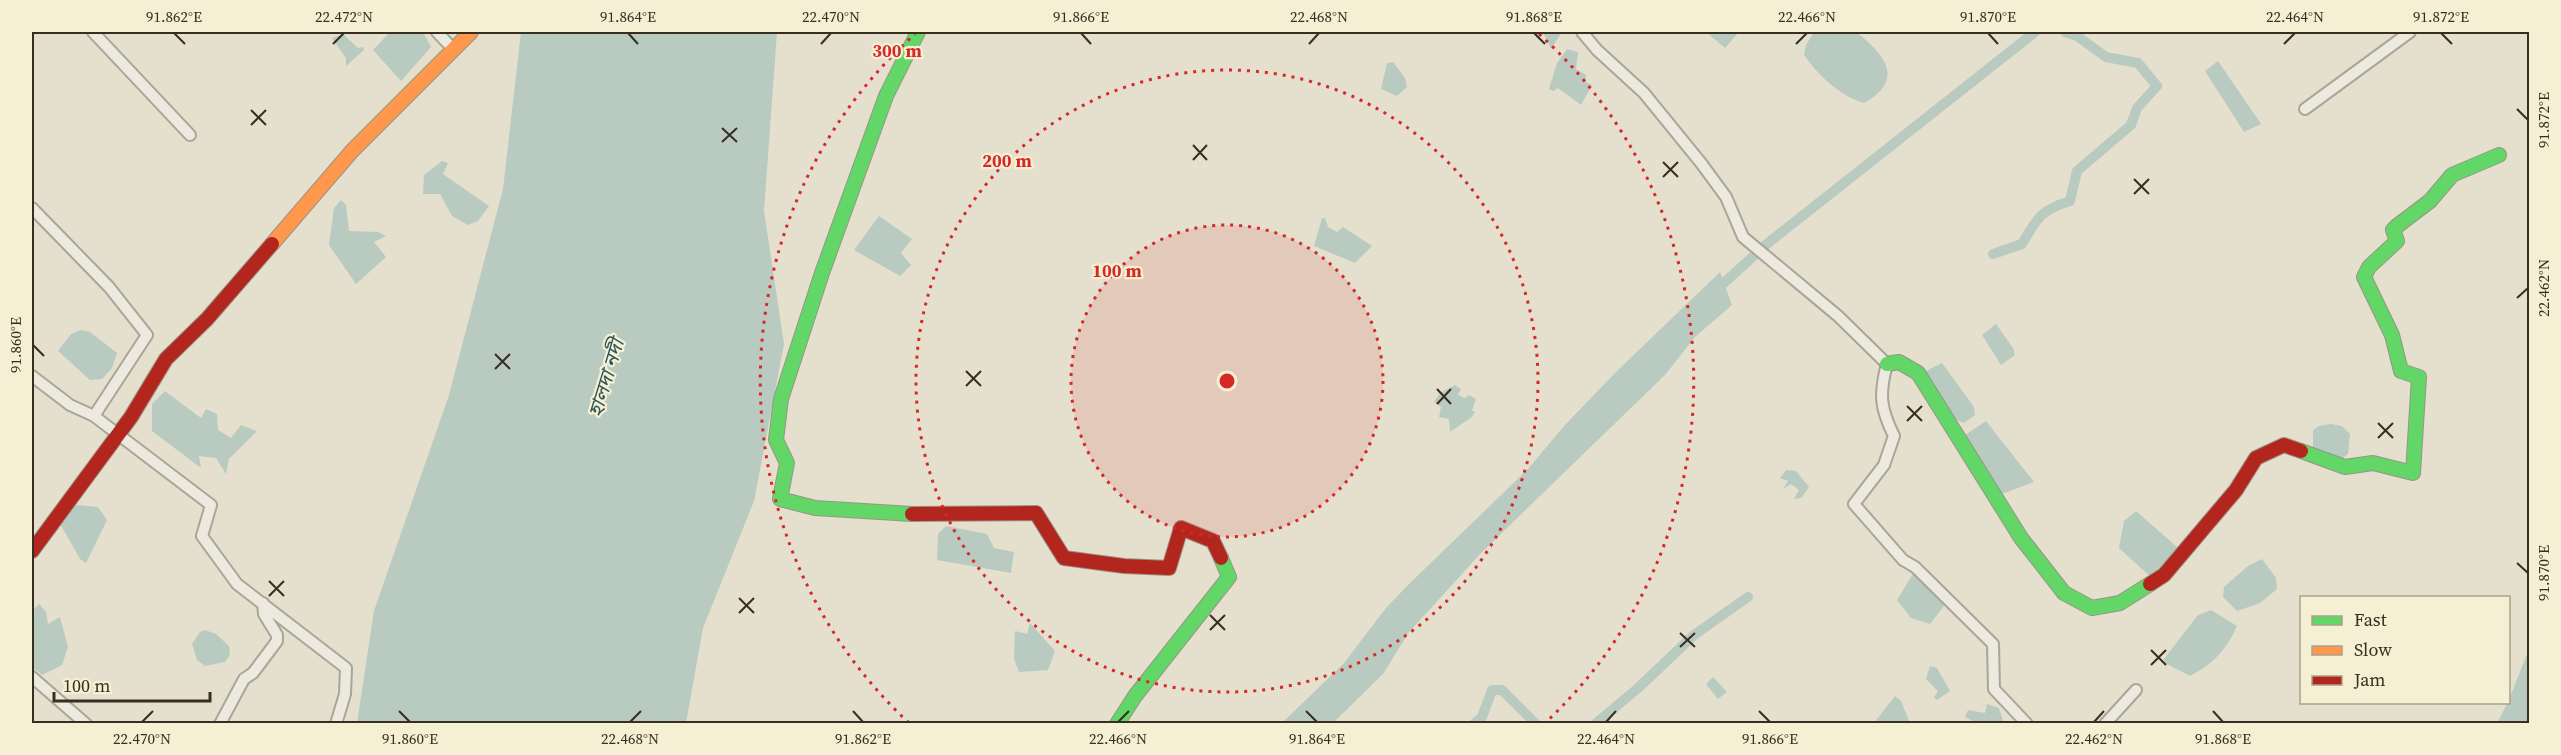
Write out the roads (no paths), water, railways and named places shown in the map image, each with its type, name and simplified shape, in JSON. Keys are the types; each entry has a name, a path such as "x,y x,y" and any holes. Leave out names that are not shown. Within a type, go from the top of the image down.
{"street":[{"path":"93,32 190,135"},
{"path":"437,32 454,50"},
{"path":"32,551 117,435 166,359 207,319 352,151 471,32"},
{"path":"918,32 886,96 781,399 776,440 787,463 780,499 815,508 905,514 1036,513 1064,558 1124,566 1169,568 1181,528 1213,541 1229,577 1135,696 1117,723"},
{"path":"1582,32 1597,50 1644,93 1701,163 1726,197 1743,237 1838,316 1887,363 1899,362 1918,373 2021,538 2064,594 2092,608 2120,603 2164,575 2236,490 2256,458 2266,456 2274,448 2284,445 2344,467 2373,463 2413,473 2420,377 2401,371 2392,334 2364,277 2364,272 2372,263 2391,251 2397,241 2393,230 2400,220 2430,203 2448,178 2471,168 2478,161 2499,155"},
{"path":"2305,109 2410,32"},
{"path":"32,208 109,287 147,334 94,416"},
{"path":"1887,363 1880,391 1886,419 1894,436 1884,465 1854,504 1904,560 1916,567 1993,644 1994,689 2028,723"},
{"path":"32,376 70,405 94,416 211,505 202,536 237,584 346,668 345,694 336,723"},
{"path":"220,723 244,679 253,673 277,641 277,634 264,614 262,603"},
{"path":"32,677 86,723"},
{"path":"2105,723 2136,690"}],"water":[{"path":"390,32 414,34 423,32 431,47 401,81 373,50"},
{"name":"হালদা নদী","path":"521,32 777,32 764,211 784,344 754,501 703,628 686,723 357,723 374,611 449,395 503,189"},
{"path":"1543,32 1562,32 1551,49"},
{"path":"1706,32 1739,32 1725,48"},
{"path":"1814,32 1856,32 1867,41 1883,59 1887,68 1884,85 1877,94 1864,103 1847,96 1823,78 1804,55 1806,45"},
{"path":"343,34 358,48 364,47 364,50 346,66 346,58 332,38"},
{"path":"1567,49 1578,52 1576,69 1586,75 1586,82 1592,85 1581,105 1558,88 1553,91 1549,89 1557,63"},
{"path":"2218,61 2261,124 2244,132 2205,71"},
{"path":"1393,62 1405,78 1407,87 1397,96 1381,89 1387,63"},
{"path":"442,161 448,163 443,174 489,206 478,221 468,225 452,216 440,194 423,194 424,175"},
{"path":"341,200 346,205 349,231 378,232 386,236 374,242 386,257 356,284 329,245 334,208"},
{"path":"879,216 912,239 901,253 911,265 900,276 854,250"},
{"path":"1322,218 1325,218 1328,227 1337,232 1343,227 1372,246 1355,263 1314,246"},
{"path":"1720,272 1732,305 1695,337 1665,375 1482,552 1409,632 1383,674 1333,723 1282,723 1344,663 1386,608 1409,584 1528,469 1564,426 1616,372"},
{"path":"1996,324 2013,348 2015,355 2001,365 1982,335"},
{"path":"81,330 90,332 117,353 112,368 102,379 90,380 58,351 71,334"},
{"path":"1942,363 1974,407 1975,415 1964,423 1954,419 1924,372"},
{"path":"1455,385 1461,389 1458,395 1465,398 1469,395 1476,399 1472,411 1475,411 1472,417 1450,432 1449,419 1439,417 1441,407 1434,402 1440,393"},
{"path":"165,391 201,418 206,409 217,414 218,430 231,438 241,425 257,431 229,459 226,474 216,458 199,456 201,468 152,431 152,404"},
{"path":"1986,421 2034,482 2002,494 1965,435"},
{"path":"2331,424 2342,426 2350,434 2348,454 2340,460 2313,450 2313,430 2319,426"},
{"path":"1786,470 1796,471 1809,487 1801,498 1794,499 1799,490 1791,484 1783,489 1788,481 1780,478"},
{"path":"76,505 98,507 107,520 86,563 80,559 59,522"},
{"path":"2136,511 2177,547 2152,578 2119,548 2124,521"},
{"path":"946,526 987,534 994,548 1014,552 1011,573 937,560 938,534"},
{"path":"2262,559 2276,578 2277,589 2260,603 2237,611 2223,597 2224,587 2248,566"},
{"path":"1913,574 1925,578 1944,606 1930,624 1911,618 1897,600"},
{"path":"39,604 46,612 48,624 60,617 68,647 62,665 42,675 32,667 32,611"},
{"path":"2211,610 2237,626 2229,642 2218,655 2205,667 2190,676 2165,663 2164,659 2198,615"},
{"path":"1030,623 1055,651 1048,670 1019,672 1014,659 1015,631 1027,634"},
{"path":"205,630 216,634 229,646 230,655 225,662 205,666 197,660 192,644 200,632"},
{"path":"2529,649 2529,723 2497,723 2507,704 2510,704 2510,697"},
{"path":"1930,666 1937,668 1950,691 1937,700 1934,697 1938,691 1926,679"},
{"path":"1713,677 1727,692 1718,699 1706,684"},
{"path":"1895,696 1901,701 1910,723 1874,723"},
{"path":"1987,704 1999,708 2003,721 2001,723 1976,723 1965,717 1968,710 1985,713"}],"waterway":[{"path":"1716,290 1768,243 2035,32"},
{"path":"1993,254 2022,244 2041,216 2052,208 2070,201 2077,171 2131,125 2137,108 2157,86 2138,63 2106,57 2077,36 2065,32"},
{"path":"1595,724 1637,689 1694,635 1748,597"},
{"path":"1474,724 1482,717 1492,690 1502,690 1536,724"}]}
